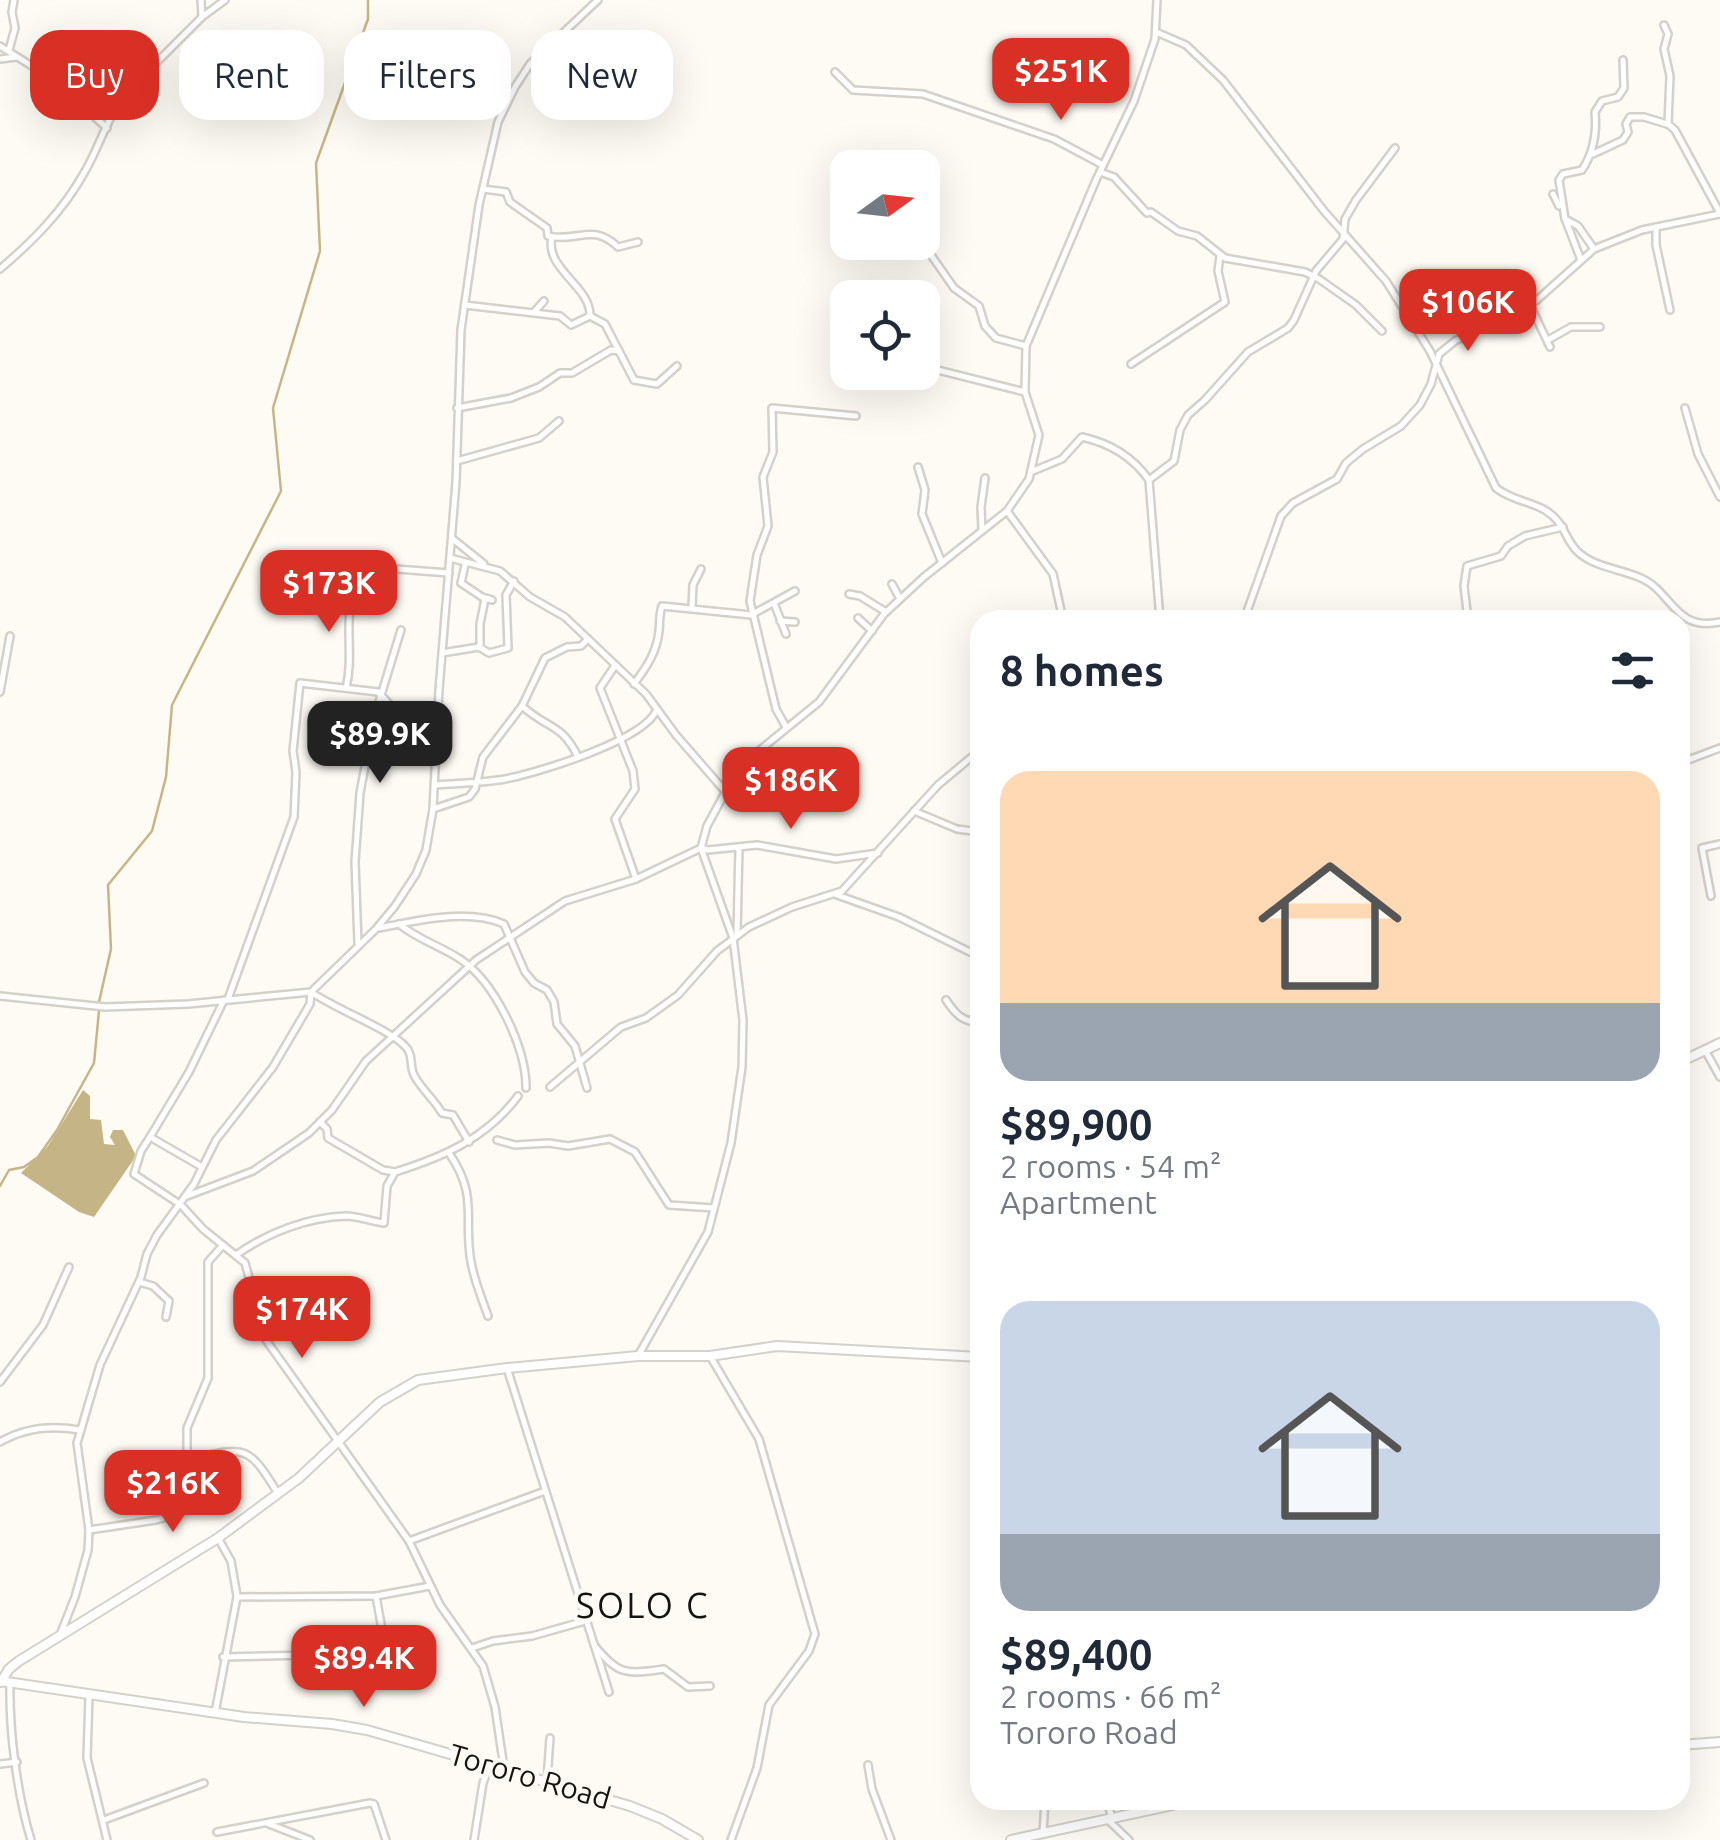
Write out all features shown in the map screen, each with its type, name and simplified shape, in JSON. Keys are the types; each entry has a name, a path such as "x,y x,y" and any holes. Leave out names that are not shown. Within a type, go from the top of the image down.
{"main road":[{"path":"1690,1057 1720,1043"},
{"path":"4,1682 13,1665 218,1538 279,1494 380,1402 407,1385 429,1378 507,1368 638,1356 710,1356 777,1346 970,1357"},
{"name":"Tororo Road","path":"4,1682 215,1713 353,1727 645,1811 698,1840"},
{"path":"1690,1744 1720,1742"},
{"path":"1011,1840 1151,1810"}],"street":[{"path":"8,51 15,28 14,0"},
{"path":"201,0 202,18"},
{"path":"0,269 58,214 85,172 114,108 124,95 225,0"},
{"path":"60,1635 88,1550 89,1530 78,1464 79,1430 100,1365 157,1235 180,1205 216,1140 294,1034 310,1004 311,992 376,929 423,860 430,838 435,785 457,460 461,330 484,189 498,122 521,76 544,48 598,0"},
{"path":"735,937 701,848 724,790 739,766 819,702 886,612 1007,511 1033,471 1038,434 1025,392 1026,346 1134,101 1156,32 1157,0"},
{"path":"1664,25 1670,76 1668,124"},
{"path":"1156,32 1186,45 1223,80 1386,282 1437,366 1496,488 1510,498 1543,509 1565,527 1580,554 1648,581 1677,610"},
{"path":"0,46 51,78 107,128"},
{"path":"0,58 20,57"},
{"path":"1594,154 1595,112 1602,101 1618,97 1624,88 1623,60"},
{"path":"835,72 853,90 924,94 1054,140 1114,177 1147,213 1178,231 1196,236 1220,255 1314,277 1356,306 1382,331"},
{"path":"1248,610 1281,516 1293,503 1337,479 1346,463 1363,449 1401,426 1420,405 1439,354 1455,341 1529,303 1594,249 1656,227 1720,213 1676,130 1668,124 1630,117 1623,140 1594,154 1582,170 1564,174 1559,180 1566,219 1578,226 1594,249"},
{"path":"1150,480 1174,461 1180,430 1188,415 1252,348 1288,328 1314,277 1345,234 1345,219 1356,200 1395,148"},
{"path":"484,189 506,192 510,202 547,228 552,238 599,234 610,236 618,247 638,242"},
{"path":"1553,194 1581,260"},
{"path":"1656,227 1656,246 1670,310"},
{"path":"552,238 552,253 591,309 590,316"},
{"path":"1131,364 1224,302 1218,271 1220,255"},
{"path":"935,260 954,288 979,306 985,326 996,338 1026,346"},
{"path":"535,311 544,301"},
{"path":"1529,303 1549,344 1571,328 1600,327"},
{"path":"465,305 499,311 535,311 560,316 571,325 590,316"},
{"path":"590,316 604,324 631,376 641,384 657,384 677,366"},
{"path":"458,408 518,395 611,350 619,351"},
{"path":"940,371 1025,392"},
{"path":"786,727 776,709 750,601 756,555 768,526 763,476 773,452 772,408 856,416"},
{"path":"1685,408 1698,454 1720,497"},
{"path":"457,460 542,437 560,421"},
{"path":"1033,471 1062,459 1082,437 1102,442 1129,458 1150,480 1159,610"},
{"path":"918,467 925,490 922,514 942,563"},
{"path":"982,530 980,506 985,478"},
{"path":"1007,511 1054,574 1061,610"},
{"path":"1467,610 1467,566 1502,556 1508,546 1525,536 1565,527"},
{"path":"452,538 484,565"},
{"path":"450,558 500,570 530,597 565,617 658,708 724,790"},
{"path":"329,575 370,567 448,575 468,563"},
{"path":"468,563 461,584 489,599 480,624 480,648"},
{"path":"692,608 693,585 701,570"},
{"path":"442,653 508,648 506,595 514,581"},
{"path":"892,584 900,599"},
{"path":"346,688 346,620 353,592"},
{"path":"634,684 647,669 659,636 662,606 752,616 795,592"},
{"path":"849,594 860,596 886,612"},
{"path":"774,603 786,634"},
{"path":"858,618 872,631"},
{"path":"1690,619 1710,624 1720,622"},
{"path":"780,621 795,622"},
{"path":"358,943 356,828 368,747 402,630"},
{"path":"0,692 10,636"},
{"path":"433,809 466,800 475,789 484,756 522,706 545,658 567,647 581,646 588,639"},
{"path":"614,667 600,688 633,771 636,790 615,819 636,880"},
{"path":"437,716 392,708 382,694 300,683 294,818 226,1000 141,1151 134,1174 180,1205 247,1267 266,1340 409,1541 430,1586 484,1669 505,1770"},
{"path":"522,706 538,721 566,734 578,756"},
{"path":"435,785 545,770 620,739 655,716 658,708"},
{"path":"1690,758 1720,748"},
{"path":"834,895 878,854 938,785 970,758"},
{"path":"914,811 970,830"},
{"path":"1711,896 1702,848 1720,844"},
{"path":"184,1197 253,1171 287,1150 320,1122 366,1061 449,982 565,901 636,880 701,848 757,845 836,859 878,854"},
{"path":"638,1356 708,1232 731,1143 744,1047 735,937 740,846"},
{"path":"550,1087 621,1027 646,1018 678,995 735,937 779,912 834,895 846,896 900,917 970,952"},
{"path":"376,929 446,918 495,920 504,924 525,972 554,1002 556,1024 575,1046 587,1088"},
{"path":"400,924 412,936 432,940 484,981 518,1037 526,1068 526,1088"},
{"path":"0,996 105,1007 311,992 332,1007 402,1042 411,1053 413,1074 442,1113 453,1115 469,1142"},
{"path":"946,1000 956,1015 970,1022"},
{"path":"1705,1050 1720,1078"},
{"path":"320,1122 328,1138 383,1170 394,1172 469,1142 504,1116 518,1096"},
{"path":"150,1137 202,1167"},
{"path":"497,1140 515,1145 549,1142 568,1146 610,1140 635,1152 669,1205 716,1208"},
{"path":"449,1153 459,1168 469,1198 470,1260 488,1316"},
{"path":"383,1170 388,1182"},
{"path":"236,1255 273,1232 334,1217 350,1216 384,1224 388,1182 394,1172"},
{"path":"187,1456 187,1428 208,1378 208,1262 223,1246"},
{"path":"0,1382 44,1325 69,1267"},
{"path":"138,1282 153,1286 169,1301 166,1317"},
{"path":"710,1356 759,1439 815,1634 809,1651 768,1705 757,1768 731,1840"},
{"path":"507,1368 609,1692"},
{"path":"0,1442 30,1430 79,1430"},
{"path":"187,1456 191,1459 222,1452 246,1453 260,1462 279,1494"},
{"path":"89,1530 178,1514 182,1508 172,1487 171,1465 187,1456"},
{"path":"409,1541 545,1491"},
{"path":"215,1713 237,1598 231,1561 218,1538"},
{"path":"237,1598 376,1596 430,1586"},
{"path":"223,1657 380,1660 383,1635 376,1596"},
{"path":"472,1648 585,1621"},
{"path":"592,1643 620,1671 639,1674 664,1669 688,1686 710,1686"},
{"path":"4,1682 21,1805 31,1840"},
{"path":"90,1696 87,1758 107,1840"},
{"path":"547,1783 550,1738"},
{"path":"0,1764 18,1762"},
{"path":"474,1840 490,1765"},
{"path":"868,1765 872,1789 891,1840"},
{"path":"103,1820 204,1783"},
{"path":"218,1832 370,1803 374,1804 386,1840"},
{"path":"1043,1834 1044,1810"},
{"path":"1109,1810 1110,1819 1129,1840"},
{"path":"267,1823 310,1840"}],"shaded area":[{"path":"83,1090 90,1096 90,1119 101,1120 104,1144 115,1145 110,1137 113,1130 123,1130 136,1156 94,1217 79,1212 21,1173 48,1146"}],"waterway":[{"path":"99,1002 111,949 108,885 152,831 166,777 172,705 281,491 273,408 320,251 316,163 368,19 368,0"},
{"path":"0,1186 9,1170 24,1167 38,1157 57,1130 94,1063 99,1011"}],"district":[{"name":"SOLO C","path":"643,1605"}]}
